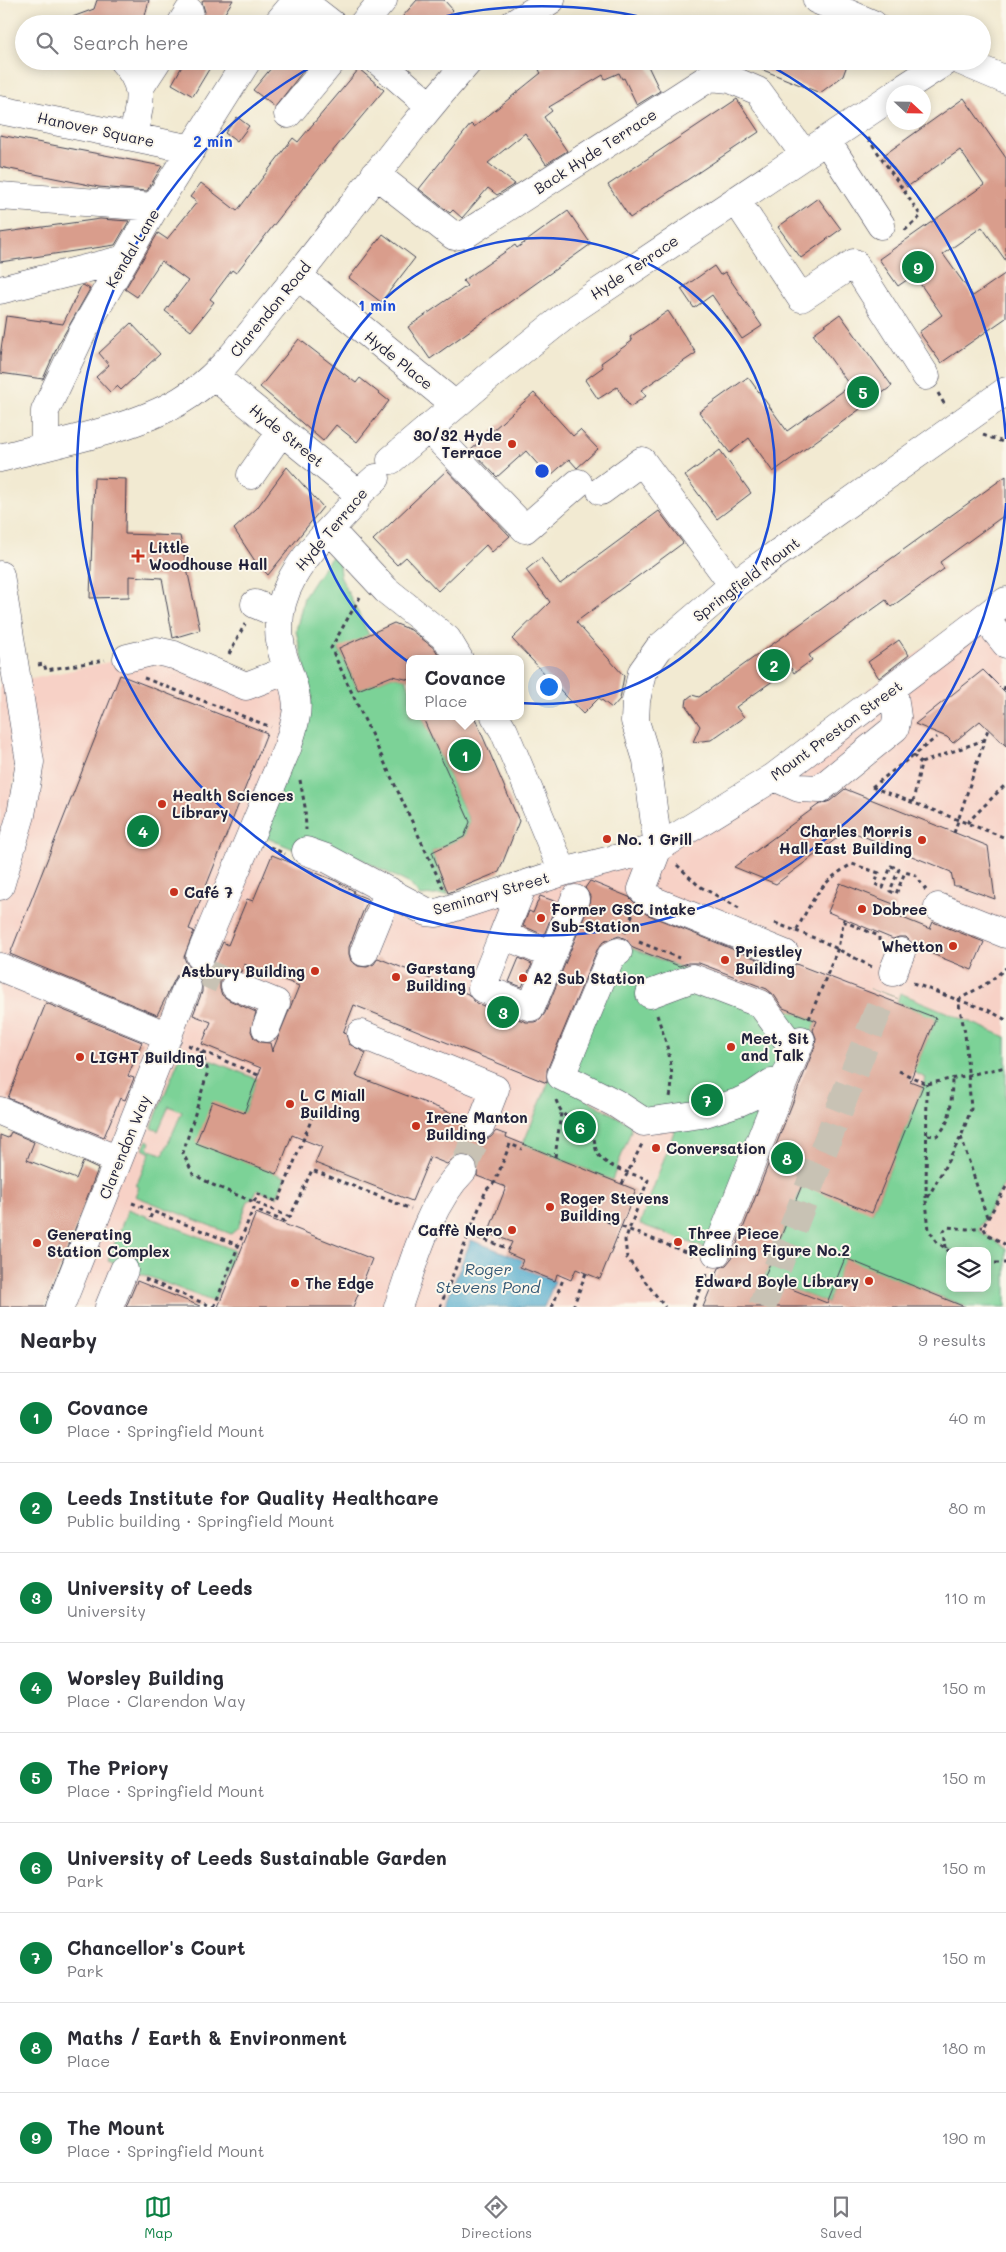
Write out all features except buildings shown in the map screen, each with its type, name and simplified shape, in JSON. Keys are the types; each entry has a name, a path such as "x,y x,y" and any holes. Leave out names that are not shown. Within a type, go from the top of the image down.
{"street":[{"path":"285,15 299,0 320,15"},
{"path":"371,15 384,0"},
{"path":"527,15 551,0"},
{"path":"817,0 852,15"},
{"path":"131,70 140,87 140,105 133,137"},
{"path":"140,87 151,70"},
{"name":"Kendal Lane","path":"46,446 45,411 82,333 124,259 241,70"},
{"path":"288,114 325,70"},
{"path":"388,70 429,105"},
{"name":"Clarendon Road","path":"0,458 152,415 181,400 214,376 298,276 429,105 461,70"},
{"path":"909,85 932,70"},
{"name":"Back Hyde Terrace","path":"375,174 454,236 466,234 710,76 730,79 758,91 815,147"},
{"name":"Hyde Terrace","path":"288,670 267,609 285,590 297,566 355,502 356,496 383,469 454,406 575,308 886,101"},
{"name":"Hanover Square","path":"0,110 192,149"},
{"path":"815,147 891,230"},
{"path":"0,196 155,208"},
{"path":"736,200 801,298 854,263 926,376"},
{"path":"0,290 124,259"},
{"name":"Hyde Place","path":"298,276 454,406"},
{"name":"Hyde Street","path":"214,376 354,490 356,496"},
{"name":"Springfield Mount","path":"658,848 647,760 635,721 636,701 642,672 658,648 733,584 1006,391"},
{"path":"428,428 525,529 589,487 642,461 733,584"},
{"path":"251,475 281,432"},
{"path":"330,530 386,590 447,639 457,655"},
{"path":"0,575 2,603 30,762 22,815 0,886"},
{"path":"996,610 1006,644"},
{"name":"Mount Preston Street","path":"658,848 774,777 996,610"},
{"path":"127,658 156,651 174,655 246,686 288,670 297,700 296,720 280,737 200,956"},
{"path":"774,777 799,788 820,789 895,728 897,717 893,688"},
{"path":"497,720 504,731 564,872"},
{"path":"658,848 642,889 652,900 791,942"},
{"name":"Seminary Street","path":"306,851 326,858 427,912 437,913 564,872 658,848"},
{"path":"523,885 482,988 531,1007 575,899"},
{"path":"364,952 389,892"},
{"path":"938,907 1006,934"},
{"path":"503,935 552,955"},
{"path":"618,952 611,956 561,1076 615,1103 644,1122 713,1111 752,1096 771,1083 783,1082"},
{"path":"0,967 168,1036"},
{"path":"650,994 694,978 761,1004 798,1046 714,1258"},
{"path":"235,986 276,1003 266,1028"},
{"name":"Clarendon Way","path":"60,1307 187,987"},
{"path":"361,1034 495,1089 481,1124"},
{"path":"10,1112 118,1160"},
{"path":"398,1307 432,1218 453,1180 463,1170"},
{"path":"109,1307 124,1270"}],"path":[{"path":"855,120 921,216 891,230"},
{"path":"372,575 331,648 452,907"},
{"path":"218,674 267,609"},
{"path":"35,665 44,664 46,670 127,658 133,674 280,737 295,762 305,807 306,851"},
{"path":"1004,690 1006,683"},
{"path":"954,833 988,729"},
{"path":"937,737 872,787 1006,838"},
{"path":"921,763 985,740"},
{"path":"913,754 921,763"},
{"path":"913,802 921,763"},
{"path":"967,823 1006,784"},
{"path":"658,848 699,886 743,910"},
{"path":"791,942 816,894 834,874 852,864 879,873 874,884 883,888 891,866 899,869 890,891 896,894 905,872 915,875 938,907"},
{"path":"618,952 642,889"},
{"path":"770,920 791,942 838,948 958,1000 988,1010 1006,1020"},
{"path":"813,1010 838,948 843,920 880,936 887,969"},
{"path":"958,1000 989,982 1006,968"},
{"path":"622,1184 627,1171 648,1134 660,1120 670,1100 674,1080 668,1049 650,994"},
{"path":"926,1201 961,1137 971,1109 965,1033 958,1000"},
{"path":"168,1036 258,1075"},
{"path":"201,1051 208,1071 184,1153 193,1174 213,1185 290,1217"},
{"path":"899,1071 927,1084 1006,1067"},
{"path":"555,1157 561,1113 554,1093 561,1076"},
{"path":"928,1135 936,1136 942,1132 947,1122 951,1106 952,1080"},
{"path":"927,1084 926,1201 929,1230 936,1241 946,1249"},
{"path":"561,1113 590,1133 594,1138 597,1152 603,1160 648,1180 625,1240 627,1258 665,1307"},
{"path":"254,1202 258,1194 278,1202 312,1118"},
{"path":"961,1137 988,1220"},
{"path":"440,1307 486,1190 495,1182 510,1144 522,1149"},
{"path":"124,1270 213,1307 253,1209 284,1221 290,1217 312,1170 432,1218"},
{"path":"984,1227 1006,1187"},
{"path":"132,1203 238,1245"},
{"path":"150,1218 153,1211"},
{"path":"607,1221 628,1230 714,1258 693,1307"},
{"path":"947,1247 944,1231 947,1227 967,1229 984,1227"},
{"path":"984,1227 988,1234 1006,1245"},
{"path":"469,1234 509,1249"},
{"path":"991,1263 1006,1263"},
{"path":"573,1307 586,1274"},
{"path":"552,1307 564,1277"}],"shaded area":[{"path":"1006,586 1006,1307 60,1307 118,1160 0,1111 0,886 19,825 18,682 127,658 218,674 288,670 288,746 249,838 299,861 437,913 658,848"},
{"path":"0,641 17,762 9,814 0,839"}],"green space":[{"path":"338,550 340,576 369,635 339,649 358,690 392,676 406,679 406,720 424,720 470,822 464,837 432,852 449,894 420,896 410,884 351,854 321,847 298,851 260,835 298,746 312,697 296,631 304,597 325,565"},
{"path":"613,941 817,1021 723,1255 640,1224 676,1126 562,1067"},
{"path":"900,993 1006,1037 1006,1181 978,1230 1006,1248 1006,1307 967,1307 845,1259 827,1303 764,1278 857,1052 872,1213 926,1078 901,1066 918,1061 936,1019 897,1002"},
{"path":"190,1052 257,1079 244,1113 196,1142 285,1177 277,1197 257,1190 253,1198 248,1201 238,1228 231,1234 135,1196 139,1187 136,1186 150,1153 143,1149 147,1140 150,1142 148,1148 163,1155 182,1112 169,1106 158,1131 151,1128 181,1054"},
{"path":"550,1079 630,1124 631,1131 612,1180 523,1144"},
{"path":"128,1209 234,1250 214,1302 108,1261"}],"water":[{"name":"Roger Stevens Pond","path":"471,1240 523,1260 520,1267 555,1281 544,1307 444,1307"}],"tunnel":[{"path":"195,968 235,986"},
{"path":"762,1307 885,993"},
{"path":"463,1170 481,1125"}],"place":[{"name":"The Mount","path":"918,267"},
{"name":"The Priory","path":"863,392"},
{"name":"30/32 Hyde Terrace","path":"512,444"},
{"name":"Little Woodhouse Hall","path":"138,556"},
{"name":"Leeds Institute for Quality Healthcare","path":"774,665"},
{"name":"Covance","path":"465,755"},
{"name":"Health Sciences Library","path":"162,804"},
{"name":"Worsley Building","path":"143,831"},
{"name":"No. 1 Grill","path":"607,839"},
{"name":"Charles Morris Hall East Building","path":"922,840"},
{"name":"Café 7","path":"174,892"},
{"name":"Dobree","path":"862,909"},
{"name":"Former GSC intake Sub-Station","path":"541,918"},
{"name":"Whetton","path":"953,946"},
{"name":"Priestley Building","path":"725,960"},
{"name":"Astbury Building","path":"315,971"},
{"name":"Garstang Building","path":"396,977"},
{"name":"A2 Sub Station","path":"523,978"},
{"name":"University of Leeds","path":"503,1012"},
{"name":"Meet, Sit and Talk","path":"731,1047"},
{"name":"LIGHT Building","path":"80,1057"},
{"name":"Chancellor's Court","path":"707,1100"},
{"name":"L C Miall Building","path":"290,1104"},
{"name":"Irene Manton Building","path":"416,1126"},
{"name":"University of Leeds Sustainable Garden","path":"580,1127"},
{"name":"Conversation","path":"656,1148"},
{"name":"Maths / Earth & Environment","path":"787,1158"},
{"name":"Roger Stevens Building","path":"550,1207"},
{"name":"Caffè Nero","path":"512,1230"},
{"name":"Three Piece Reclining Figure No.2","path":"678,1242"},
{"name":"Generating Station Complex","path":"37,1243"},
{"name":"Edward Boyle Library","path":"869,1281"},
{"name":"The Edge","path":"295,1283"}]}
